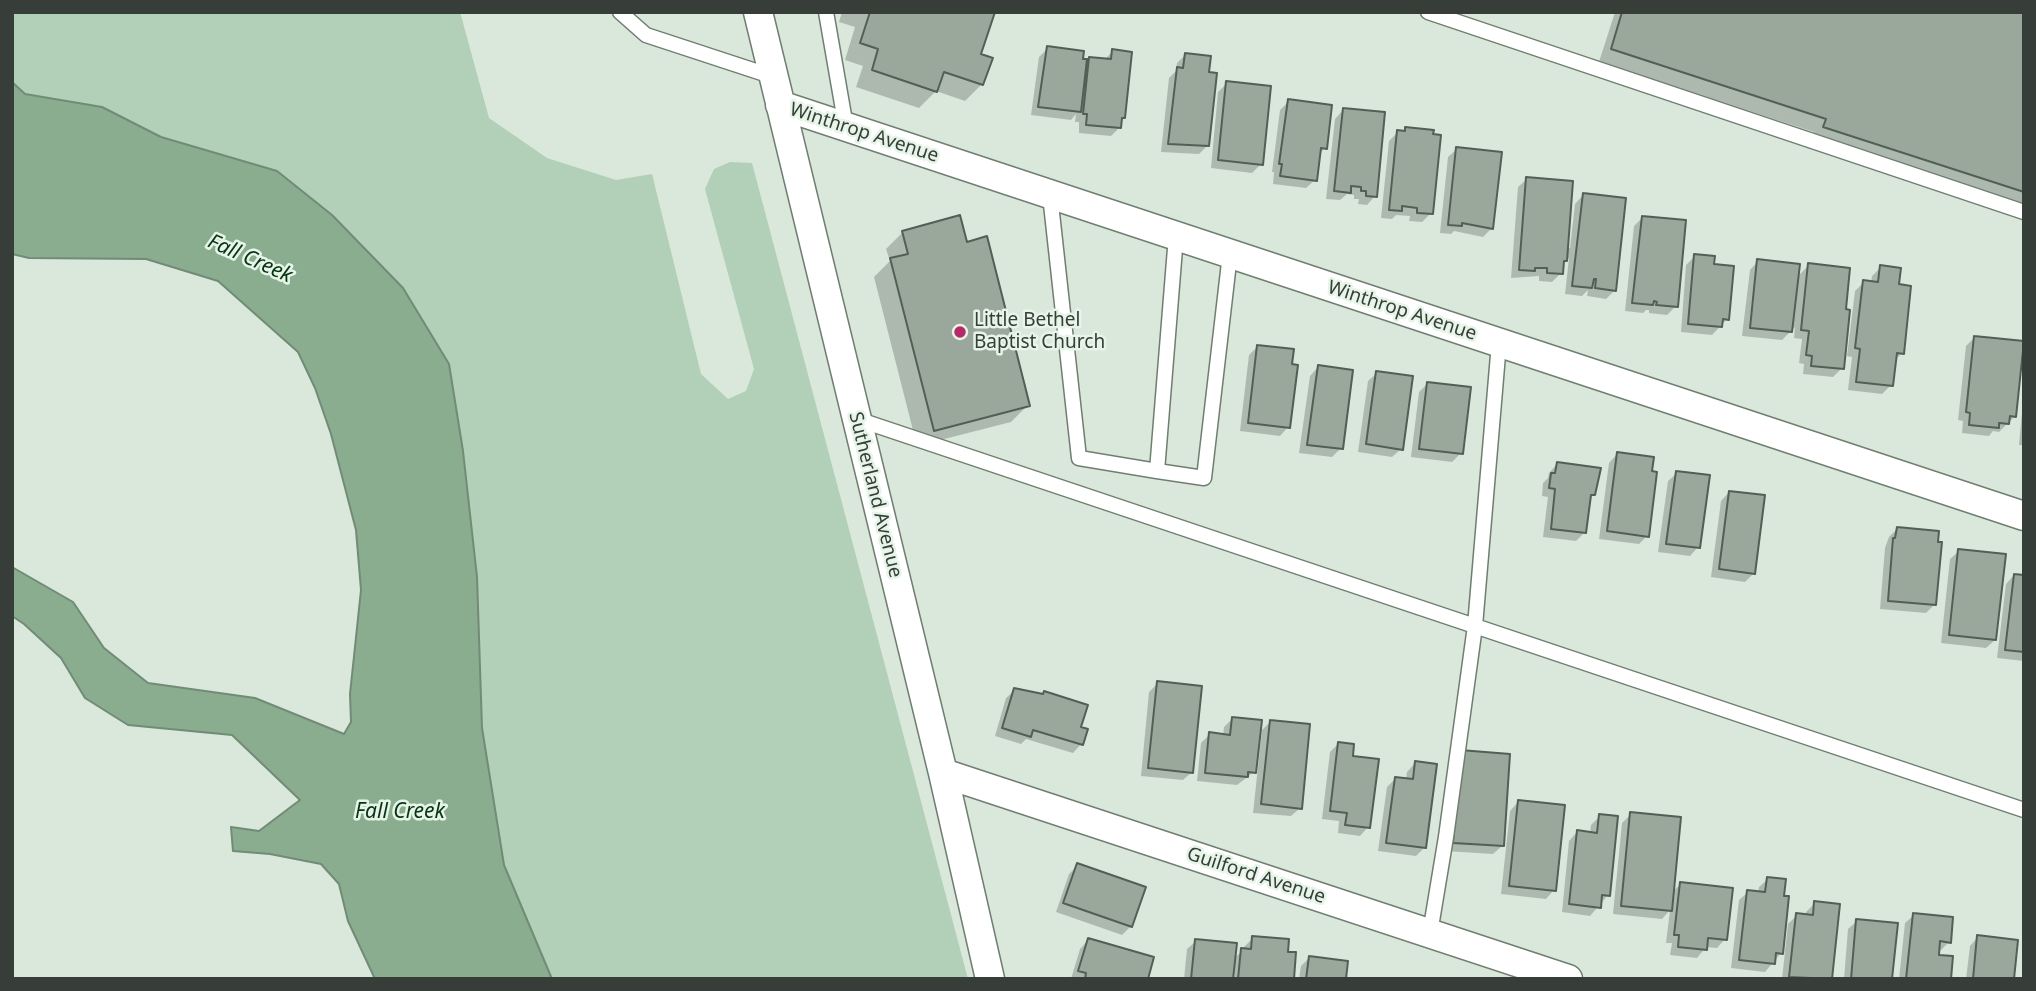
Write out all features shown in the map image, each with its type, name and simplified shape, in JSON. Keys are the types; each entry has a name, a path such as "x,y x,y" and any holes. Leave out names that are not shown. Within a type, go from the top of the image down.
{"street":[{"name":"Sutherland Avenue","path":"758,12 943,773 990,979"},
{"name":"Winthrop Avenue","path":"780,105 2024,516"},
{"name":"Guilford Avenue","path":"943,773 1568,979"}],"lane":[{"path":"620,12 646,34 774,77"},
{"path":"826,12 846,127"},
{"path":"1428,12 2024,212"},
{"path":"1050,195 1079,458 1205,478 1230,254"},
{"path":"1157,471 1176,236"},
{"path":"1430,933 1475,626 1499,343"},
{"path":"856,418 2024,810"}],"shaded area":[{"path":"12,12 460,12 489,118 547,158 616,180 652,174 701,374 728,399 746,391 754,369 705,189 714,169 730,162 752,163 968,979 552,979 504,865 482,728 477,577 463,451 449,364 277,171 161,137 102,107 24,94 12,82"}],"water":[{"name":"Fall Creek","path":"12,82 25,94 102,107 161,137 277,171 332,215 403,288 449,364 463,451 477,577 482,728 504,865 552,979 375,979 348,921 339,884 321,864 270,854 233,851 231,827 259,831 300,800 232,735 128,725 85,698 61,658 12,616 12,567 73,602 104,648 148,683 255,698 344,734 351,722 350,694 361,590 356,530 331,434 315,388 298,352 218,281 146,259 29,258 12,254"}],"building":[{"path":"870,12 995,12 981,54 993,58 983,85 944,72 937,92 872,70 878,49 860,43"},
{"path":"1622,12 2024,12 2024,192 1823,127 1826,119 1611,49"},
{"path":"1047,46 1084,51 1083,59 1087,59 1081,112 1038,107"},
{"path":"1112,49 1132,52 1125,118 1122,118 1121,128 1086,125 1087,114 1083,114 1089,57 1111,59"},
{"path":"1185,53 1211,56 1209,72 1217,73 1209,146 1168,144 1177,67 1183,68"},
{"path":"1226,81 1271,86 1263,165 1218,160"},
{"path":"1288,99 1332,105 1327,149 1321,148 1317,181 1280,176 1282,164 1279,164"},
{"path":"1343,108 1385,112 1377,197 1366,196 1366,191 1361,191 1361,187 1351,186 1351,193 1334,191"},
{"path":"1405,127 1434,130 1433,134 1441,135 1433,214 1417,213 1417,208 1402,206 1402,211 1389,210 1397,130 1405,131"},
{"path":"1456,147 1502,152 1493,229 1462,223 1462,226 1448,225"},
{"path":"1526,177 1573,181 1567,261 1564,261 1563,274 1547,273 1547,268 1535,268 1535,271 1519,270"},
{"path":"1583,193 1626,198 1616,291 1595,288 1596,279 1592,288 1572,286"},
{"name":"Little Bethel Baptist Church","path":"960,215 967,242 987,236 1030,406 934,431 890,258 908,254 902,231"},
{"path":"1642,216 1686,220 1678,307 1656,305 1657,302 1654,301 1653,305 1632,303"},
{"path":"1694,254 1715,256 1714,264 1734,266 1729,320 1723,319 1722,327 1688,324"},
{"path":"1757,259 1800,264 1792,332 1750,328"},
{"path":"1808,263 1850,268 1846,309 1850,310 1844,369 1811,366 1812,356 1806,355 1809,331 1801,330"},
{"path":"1880,265 1901,268 1899,284 1911,286 1904,354 1897,353 1893,386 1856,382 1860,349 1855,348 1863,280 1878,282"},
{"path":"1974,336 2024,341 2016,417 2010,416 2009,424 1999,423 1999,428 1969,425 1970,413 1966,412"},
{"path":"1257,345 1294,349 1292,364 1298,365 1290,428 1248,423"},
{"path":"1318,365 1353,370 1343,449 1307,445"},
{"path":"1376,371 1413,376 1403,450 1366,444"},
{"path":"1427,382 1471,387 1463,454 1419,449"},
{"path":"1617,452 1654,457 1652,471 1657,472 1649,537 1607,531"},
{"path":"1557,462 1601,468 1595,495 1591,495 1586,533 1551,529 1555,489 1549,488 1551,473 1555,473"},
{"path":"1676,471 1710,475 1700,548 1666,544"},
{"path":"1729,491 1765,495 1755,574 1719,569"},
{"path":"1897,527 1939,531 1938,542 1942,542 1936,605 1888,601 1893,538"},
{"path":"1958,549 2006,554 1996,640 1949,635"},
{"path":"2014,574 2024,575 2024,652 2005,650"},
{"path":"1157,681 1202,686 1193,773 1148,768"},
{"path":"1014,688 1043,694 1044,691 1088,705 1081,727 1088,729 1083,745 1033,730 1031,737 1002,728"},
{"path":"1232,717 1262,720 1256,773 1248,772 1248,777 1205,773 1209,732 1230,735"},
{"path":"1270,720 1310,724 1302,809 1261,804"},
{"path":"1338,742 1354,744 1353,756 1379,759 1370,828 1345,825 1347,813 1330,811"},
{"path":"1460,750 1510,754 1504,846 1453,843"},
{"path":"1415,761 1437,764 1426,848 1386,843 1395,777 1413,779"},
{"path":"1518,800 1565,805 1556,891 1509,886"},
{"path":"1630,812 1681,817 1672,911 1621,906"},
{"path":"1599,814 1618,816 1610,896 1602,895 1601,908 1569,904 1577,830 1597,833"},
{"path":"1077,863 1146,887 1132,927 1063,903"},
{"path":"1767,877 1786,879 1784,896 1789,896 1783,954 1776,953 1775,964 1739,960 1747,890 1765,892"},
{"path":"1680,882 1733,888 1727,940 1708,938 1707,950 1678,947 1679,935 1674,935"},
{"path":"1814,901 1840,904 1832,979 1789,977 1796,913 1813,915"},
{"path":"1913,913 1953,917 1951,943 1940,941 1939,955 1953,956 1951,979 1906,979"},
{"path":"1856,919 1898,923 1892,979 1851,979"},
{"path":"1977,935 2018,940 2014,979 1973,979"},
{"path":"1252,936 1289,939 1288,952 1296,952 1294,979 1238,979 1241,948 1251,949"},
{"path":"1088,938 1154,957 1148,979 1085,979 1086,973 1078,971"},
{"path":"1195,939 1237,943 1233,979 1191,979"},
{"path":"1309,956 1348,961 1346,979 1306,979"}],"place":[{"name":"Little Bethel Baptist Church","path":"960,332"}]}
